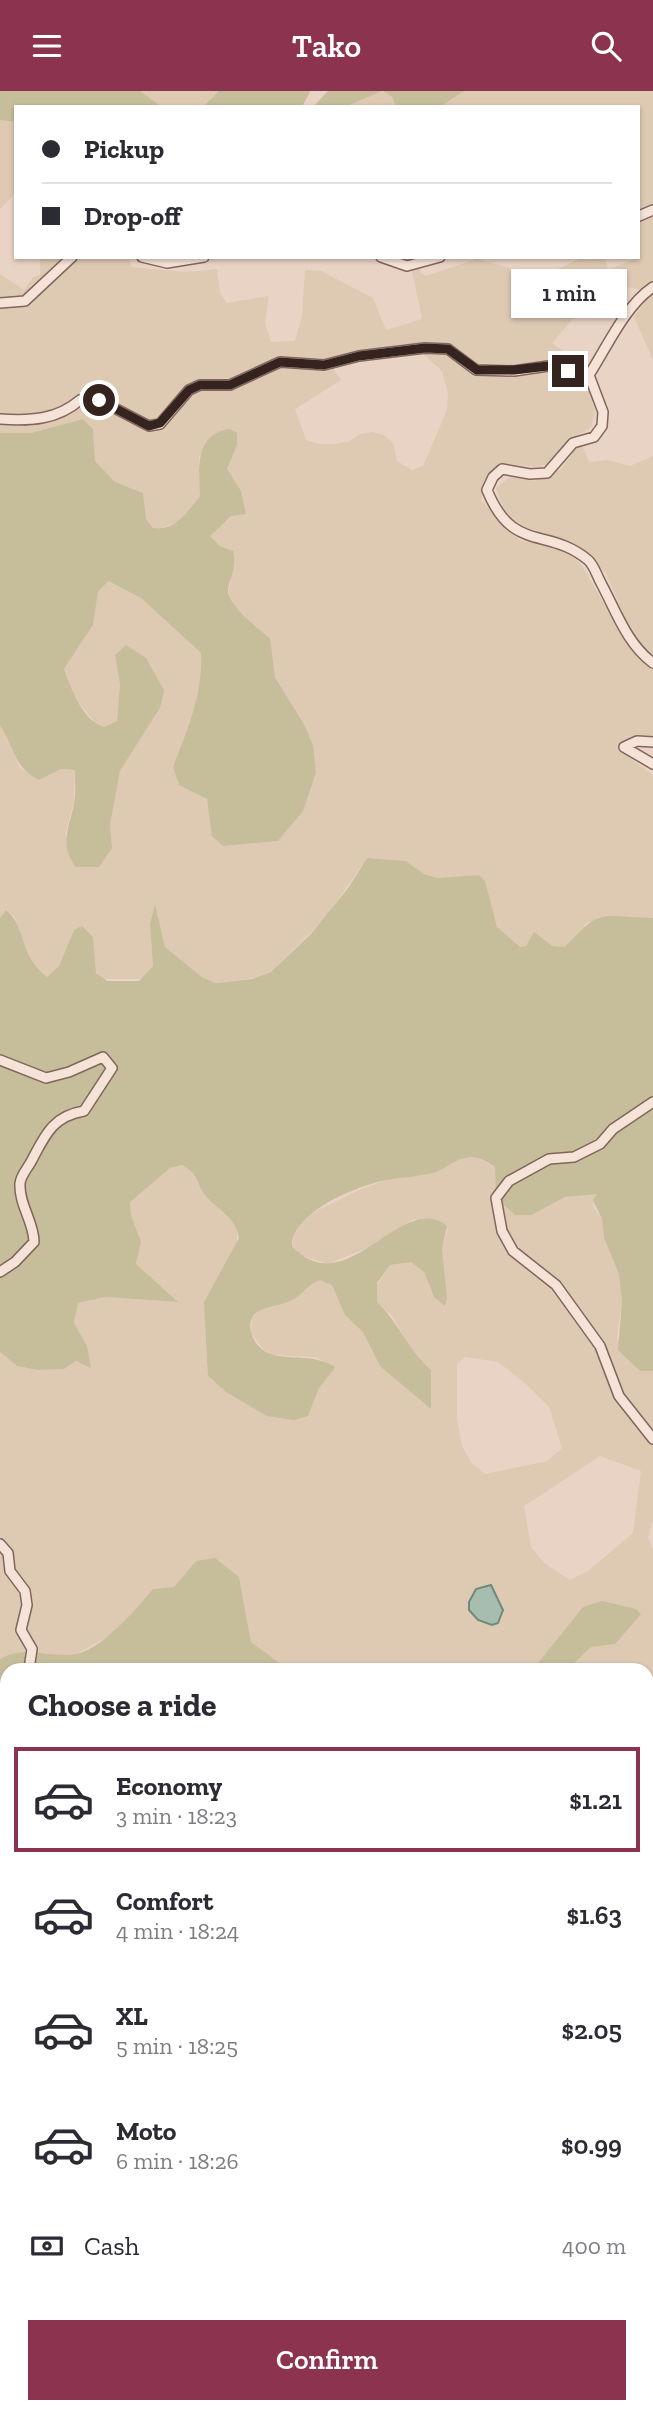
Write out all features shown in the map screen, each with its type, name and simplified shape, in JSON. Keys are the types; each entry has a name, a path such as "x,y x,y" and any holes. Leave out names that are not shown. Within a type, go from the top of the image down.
{"street":[{"path":"0,303 25,301 70,259"},
{"path":"150,259 167,263 192,259"},
{"path":"387,259 407,266 433,259"},
{"path":"589,376 630,310 642,294 653,288"},
{"path":"0,419 19,420 64,414 80,400 99,400 149,426 160,423 189,390 200,385 230,385 280,362 324,365 359,356 425,348 448,349 477,370 548,366 589,376"},
{"path":"589,376 603,412 599,433 573,443 548,473 530,474 502,469 493,477 487,490 509,525 527,537 564,546 590,562 637,651 653,663"},
{"path":"653,742 637,741 624,747 653,764"},
{"path":"0,1060 46,1078 69,1072 103,1057 112,1068 84,1111 69,1114 44,1132 19,1182 26,1215 34,1229 34,1242 15,1262 0,1272"},
{"path":"653,1102 613,1129 600,1144 574,1157 548,1159 509,1181 496,1198 502,1231 513,1251 556,1285 600,1346 620,1396 653,1439"},
{"path":"0,1544 4,1545 8,1553 10,1571 25,1591 27,1605 21,1630 32,1649 30,1663"}],"shaded area":[{"path":"0,91 140,91 159,105 14,105 14,122 0,120"},
{"path":"140,91 219,91 205,105 159,105"},
{"path":"219,91 310,92 303,105 205,105"},
{"path":"328,91 382,91 350,105 315,105"},
{"path":"382,91 392,97 395,105 350,105"},
{"path":"383,91 464,91 443,105 395,105 392,97"},
{"path":"464,91 653,91 653,285 643,290 604,283 552,343 586,368 534,363 511,368 481,367 470,363 451,347 346,355 334,370 341,380 295,409 306,440 318,444 333,444 348,442 360,434 372,432 384,435 393,443 397,461 412,470 423,466 447,410 448,393 442,371 421,352 446,350 476,372 544,372 581,381 588,386 595,413 591,427 571,440 551,462 539,467 508,464 489,473 481,500 519,540 565,551 580,563 635,655 653,670 653,738 623,741 619,750 653,775 653,918 588,922 565,947 520,947 497,927 485,881 479,875 437,878 424,874 406,861 367,858 326,917 271,972 262,977 216,983 203,978 165,947 155,905 150,924 153,966 143,979 103,979 94,969 93,937 74,930 59,966 47,977 31,965 14,916 6,910 0,918 0,726 8,737 20,768 39,780 61,769 75,770 74,801 65,836 112,848 110,825 120,771 160,708 115,655 120,685 117,721 104,727 97,725 75,698 64,669 93,625 98,592 107,581 141,598 201,653 202,680 196,710 173,767 179,785 207,799 223,846 278,841 303,811 316,773 305,726 275,676 269,637 249,624 231,601 228,591 231,581 220,546 209,536 231,516 232,479 226,469 237,445 199,456 200,495 180,521 160,529 153,528 146,519 143,493 115,482 95,461 93,429 83,419 31,433 0,433 0,274 24,290 33,277 40,275 40,259 129,259 131,267 184,272 217,269 220,293 227,303 269,296 265,323 271,342 295,341 302,316 305,270 321,271 373,298 386,330 422,319 409,259 427,259 419,265 421,273 426,276 477,259 527,273 560,268 579,259 605,259 608,270 640,259 640,105 443,105"},
{"path":"0,120 14,122 14,195 0,209"},
{"path":"653,291 653,360 634,317"},
{"path":"83,419 93,429 95,461 115,482 143,493 146,519 153,528 175,524 200,496 201,454 210,438 218,432 230,429 237,433 237,445 227,469 241,491 246,514 231,516 210,536 220,546 233,551 234,566 229,595 244,616 270,638 275,677 305,726 313,746 316,773 303,811 278,841 223,846 212,836 207,799 179,785 173,767 197,697 201,653 141,598 108,581 98,592 93,625 64,669 74,694 89,718 96,723 104,727 117,721 120,685 115,655 126,645 146,658 164,690 160,708 120,771 110,825 112,848 99,867 76,867 68,852 67,837 75,800 75,770 61,769 39,780 30,775 19,763 0,726 0,433 31,433"},
{"path":"581,442 589,462 608,460 630,466 653,456 653,656 634,640 606,573 580,549 518,527 503,508 496,488 510,477 534,481 561,469"},
{"path":"367,858 406,861 424,874 437,878 479,875 485,881 497,927 520,947 526,946 534,932 552,946 565,947 596,919 612,916 653,918 653,1371 640,1371 618,1350 622,1302 619,1274 604,1238 602,1219 593,1200 597,1194 565,1197 532,1215 515,1215 496,1198 495,1167 473,1157 461,1159 436,1172 382,1181 356,1189 326,1203 302,1223 294,1234 292,1246 313,1261 333,1263 353,1256 411,1222 429,1219 447,1226 442,1249 447,1297 445,1306 434,1297 424,1272 411,1262 390,1265 377,1283 377,1302 431,1370 431,1409 380,1366 363,1332 345,1315 332,1285 320,1280 294,1299 263,1309 252,1318 250,1325 255,1341 268,1353 316,1360 334,1366 319,1388 308,1416 294,1420 267,1416 226,1392 208,1376 204,1302 239,1238 234,1224 205,1195 195,1175 182,1165 170,1168 130,1202 131,1215 141,1242 136,1264 178,1302 105,1297 78,1303 74,1323 87,1346 91,1368 76,1361 64,1369 37,1370 17,1366 0,1352 0,918 6,910 13,917 31,960 47,977 59,966 74,930 82,926 93,937 96,973 107,981 139,981 153,966 150,924 155,904 165,947 203,978 216,983 253,979 271,972 311,934 349,887"},
{"path":"465,1157 477,1158 495,1167 496,1198 514,1211 533,1215 565,1197 598,1193 593,1200 594,1208 602,1219 604,1238 619,1274 622,1302 617,1338 640,1371 653,1371 653,1520 648,1538 653,1549 653,1663 574,1663 591,1647 615,1643 583,1607 538,1663 280,1663 251,1642 239,1577 196,1561 174,1587 153,1589 114,1633 73,1656 27,1652 0,1659 0,1352 17,1366 37,1370 64,1369 76,1361 90,1367 87,1346 74,1323 78,1303 105,1297 177,1302 136,1264 141,1242 131,1215 130,1202 170,1168 182,1165 196,1173 205,1194 229,1215 237,1228 237,1244 204,1302 211,1380 268,1416 308,1416 319,1388 335,1368 316,1357 273,1355 264,1350 251,1333 252,1319 261,1308 293,1300 310,1284 320,1280 332,1285 345,1315 363,1332 380,1366 431,1370 414,1355 393,1317 377,1302 376,1287 390,1265 411,1262 424,1272 434,1297 447,1297 442,1249 448,1229 414,1219 370,1247 327,1264 301,1255 292,1245 295,1230 304,1217 383,1181 437,1171","holes":["465,1357 498,1362 525,1383 549,1407 562,1448 547,1461 485,1474 471,1462 462,1446 457,1419 457,1364","600,1456 641,1471 633,1533 588,1571 570,1580 545,1564 531,1547 524,1506"]},
{"path":"215,1558 239,1577 251,1642 280,1663 0,1663 0,1659 17,1653 70,1655 93,1647 116,1629 153,1589 174,1587 196,1561"},
{"path":"491,1585 503,1610 498,1623 492,1625 478,1620 469,1610 469,1602 476,1589"},
{"path":"602,1601 636,1609 641,1614 615,1644 591,1647 574,1663 538,1663 583,1607"}],"route":[{"path":"99,400 149,426 160,423 189,390 200,385 230,385 257,370 280,362 298,361 324,365 359,356 425,348 448,349 477,370 548,366 568,371"}]}
